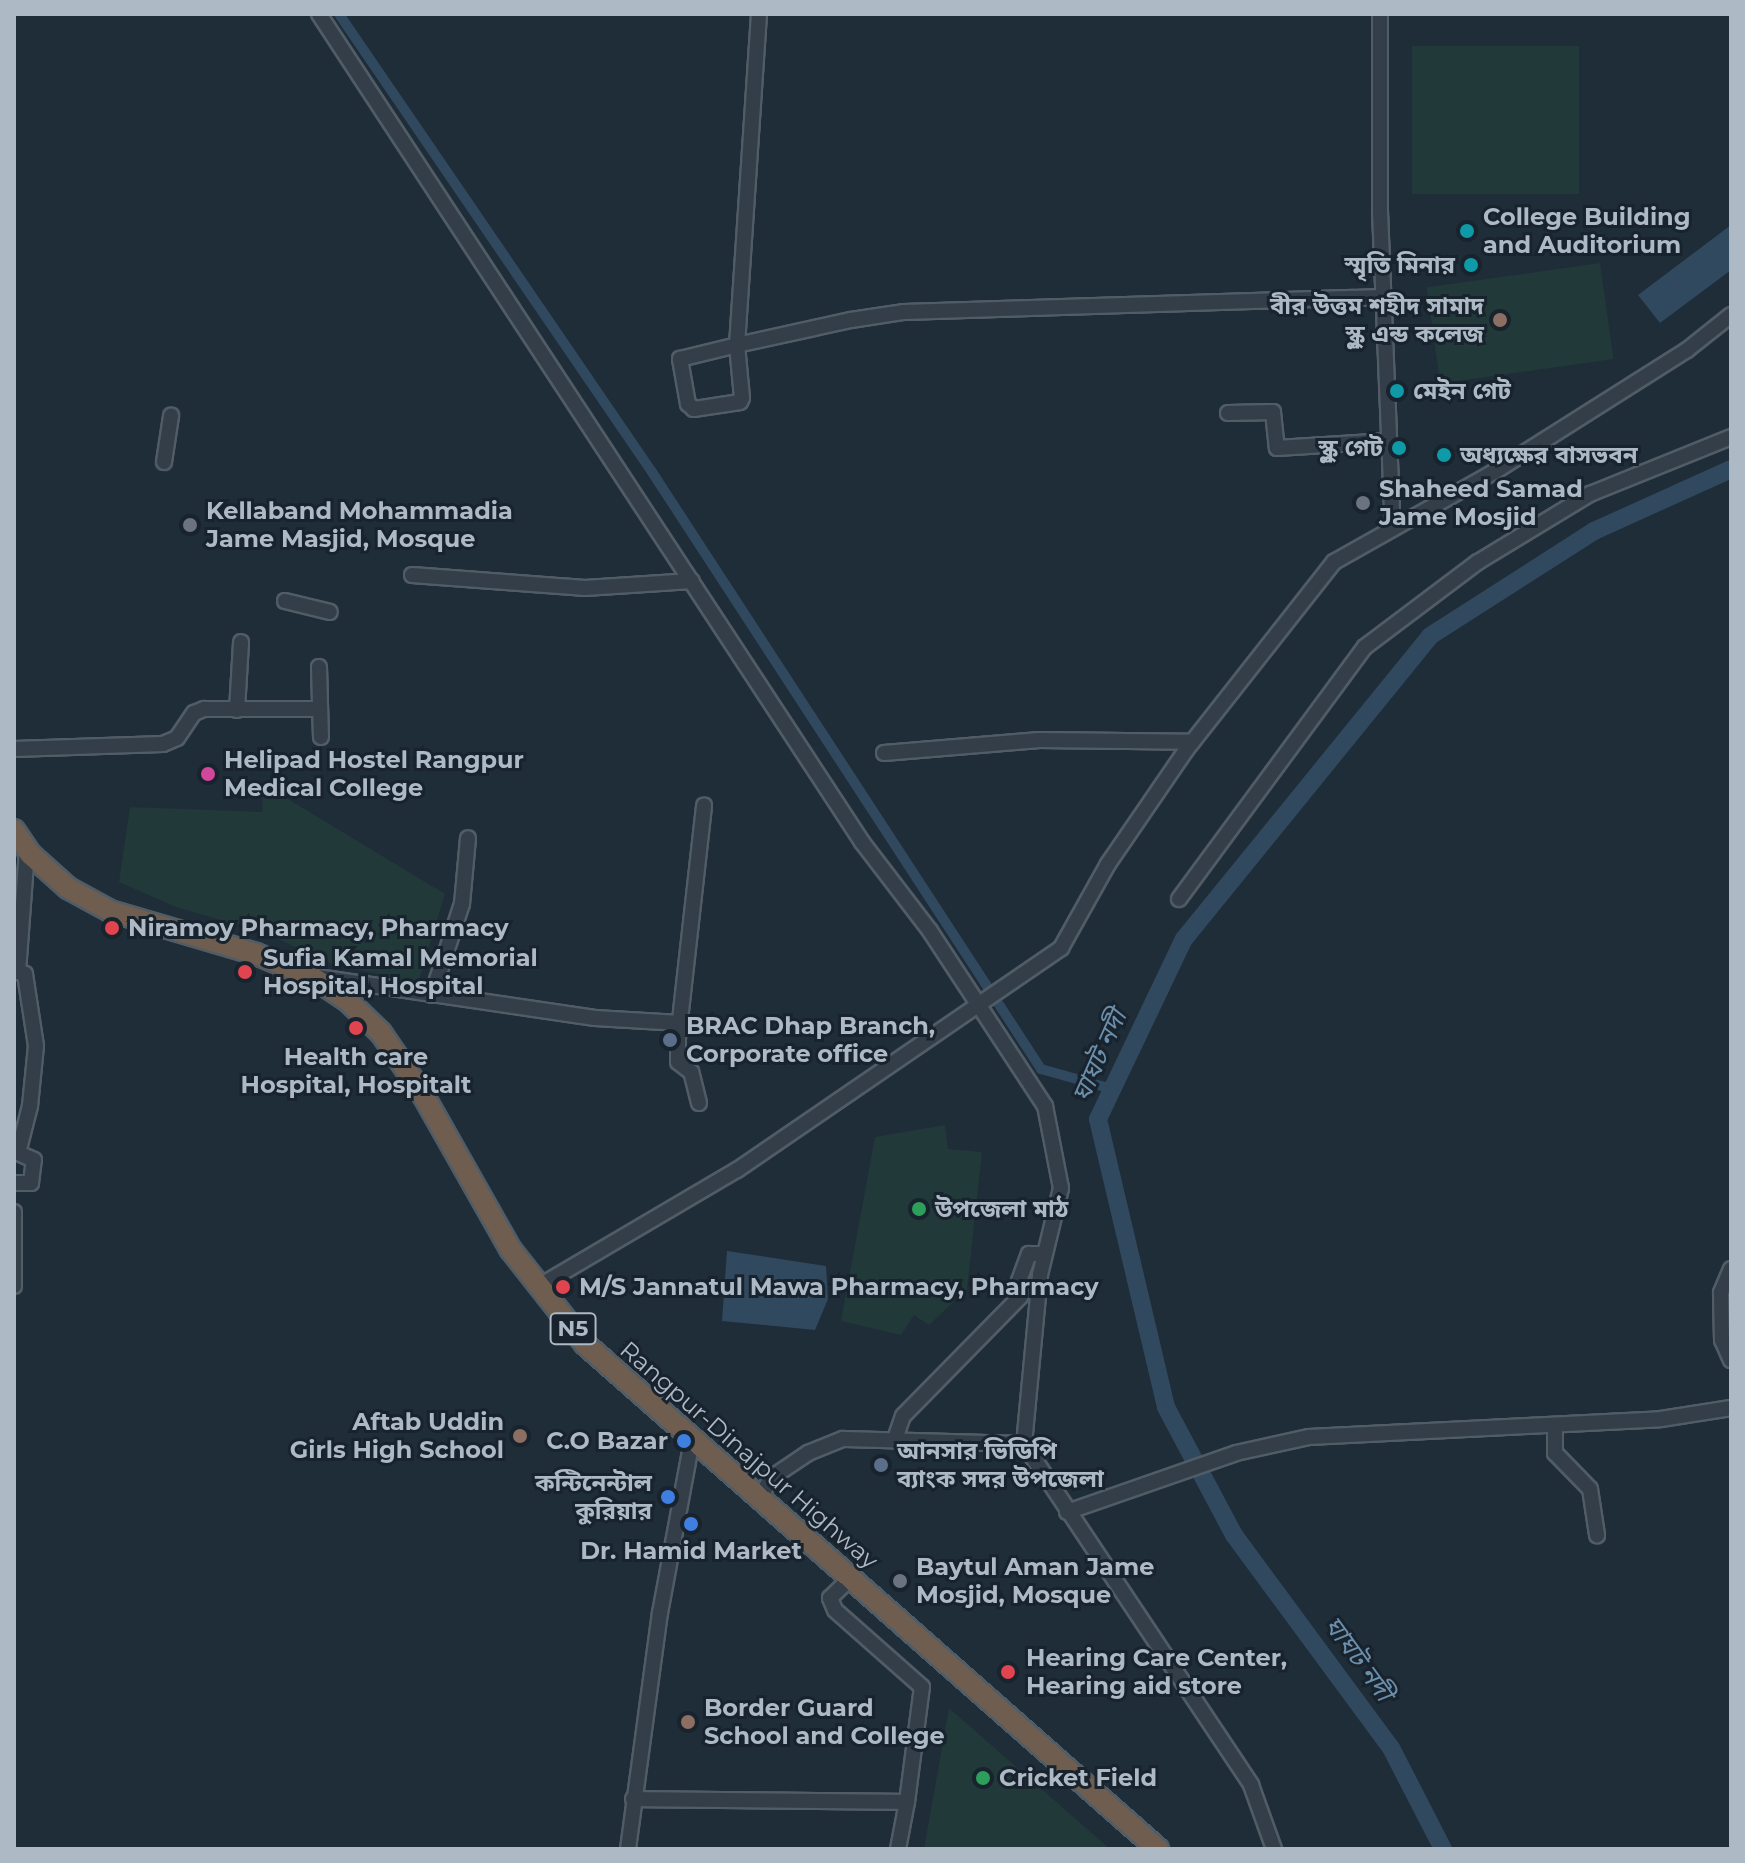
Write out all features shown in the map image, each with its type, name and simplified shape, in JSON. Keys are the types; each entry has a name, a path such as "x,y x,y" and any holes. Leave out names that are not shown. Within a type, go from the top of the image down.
{"highway":[{"name":"Rangpur-Dinajpur Highway","path":"14,830 27,850 68,888 110,911 206,937 312,977 348,1001 381,1033 538,1287 585,1344 1158,1849"}],"street":[{"path":"319,14 692,581 1045,1106 1061,1173 1043,1254 1024,1444 1251,1785 1274,1849"},
{"path":"759,14 737,345 740,402 694,409 688,404 680,359 737,345 904,312 1383,297"},
{"path":"1380,14 1383,297 1393,528"},
{"path":"538,1287 737,1170 980,1008 1061,948 1108,864 1192,742 1334,562 1507,464 1687,350 1731,315"},
{"path":"1228,413 1273,412 1277,448 1389,441"},
{"path":"164,462 171,416"},
{"path":"1179,899 1365,647 1478,562 1590,494 1731,437"},
{"path":"412,575 585,588 692,581"},
{"path":"285,601 330,612"},
{"path":"237,710 241,642"},
{"path":"319,667 321,737"},
{"path":"14,749 163,744 177,738 199,711 319,709"},
{"path":"884,753 1039,740 1192,742"},
{"path":"699,1103 691,1072 678,1062 704,805"},
{"path":"432,995 462,904 468,838"},
{"path":"14,1183 31,1183 34,1160 18,1153 30,1106 36,1046 25,974 18,972 20,877 27,850"},
{"path":"312,977 595,1018 680,1023"},
{"path":"14,1212 14,1286"},
{"path":"895,1439 903,1416 1020,1297 1019,1281 1029,1254 1043,1254"},
{"path":"1731,1269 1721,1293 1722,1340 1731,1360"},
{"path":"1067,1512 1236,1453 1309,1437 1661,1419 1731,1408"},
{"path":"1555,1425 1555,1453 1590,1489 1597,1535"},
{"path":"759,1499 771,1478 808,1453 843,1439 1024,1444"},
{"path":"628,1849 671,1545 692,1440"},
{"path":"850,1579 830,1598 835,1610 922,1687 898,1849"},
{"path":"633,1799 907,1802"}],"green space":[{"path":"1412,46 1579,46 1579,194 1412,194"},
{"path":"1600,263 1613,359 1440,383 1427,287"},
{"path":"263,784 445,894 418,983 332,964 265,933 176,907 119,882 130,807 262,812"},
{"name":"উপজেলা মাঠ","path":"945,1125 948,1149 982,1152 967,1289 929,1325 914,1315 901,1335 841,1321 875,1137"},
{"name":"Cricket Field","path":"949,1708 1110,1849 924,1849"}],"water":[{"path":"1731,225 1731,270 1660,323 1638,295"},
{"path":"727,1251 826,1266 828,1299 815,1330 722,1321"}],"waterway":[{"path":"339,14 652,472 1041,1069 1112,1089"},
{"name":"ঘাঘট নদী","path":"1443,1849 1391,1748 1234,1535 1166,1407 1098,1119 1184,939 1430,636 1594,531 1731,469"}],"place":[{"name":"College Building and Auditorium","path":"1467,231"},
{"name":"স্মৃতি মিনার","path":"1471,265"},
{"name":"বীর উত্তম শহীদ সামাদ স্কুল এন্ড কলেজ","path":"1500,320"},
{"name":"মেইন গেট","path":"1397,391"},
{"name":"স্কুল গেট","path":"1399,448"},
{"name":"অধ্যক্ষের বাসভবন","path":"1444,455"},
{"name":"Shaheed Samad Jame Mosjid","path":"1363,503"},
{"name":"Kellaband Mohammadia Jame Masjid, Mosque","path":"190,525"},
{"name":"Helipad Hostel Rangpur Medical College","path":"208,774"},
{"name":"Niramoy Pharmacy, Pharmacy","path":"112,928"},
{"name":"Sufia Kamal Memorial Hospital, Hospital","path":"245,972"},
{"name":"Health care Hospital, Hospitalt","path":"356,1028"},
{"name":"BRAC Dhap Branch, Corporate office","path":"670,1040"},
{"name":"উপজেলা মাঠ","path":"919,1209"},
{"name":"M/S Jannatul Mawa Pharmacy, Pharmacy","path":"563,1287"},
{"name":"Aftab Uddin Girls High School","path":"520,1436"},
{"name":"C.O Bazar","path":"684,1441"},
{"name":"আনসার ভিডিপি ব্যাংক সদর উপজেলা","path":"881,1465"},
{"name":"কন্টিনেন্টাল কুরিয়ার","path":"668,1497"},
{"name":"Dr. Hamid Market","path":"691,1524"},
{"name":"Baytul Aman Jame Mosjid, Mosque","path":"900,1581"},
{"name":"Hearing Care Center, Hearing aid store","path":"1008,1672"},
{"name":"Border Guard School and College","path":"688,1722"},
{"name":"Cricket Field","path":"983,1778"}]}
